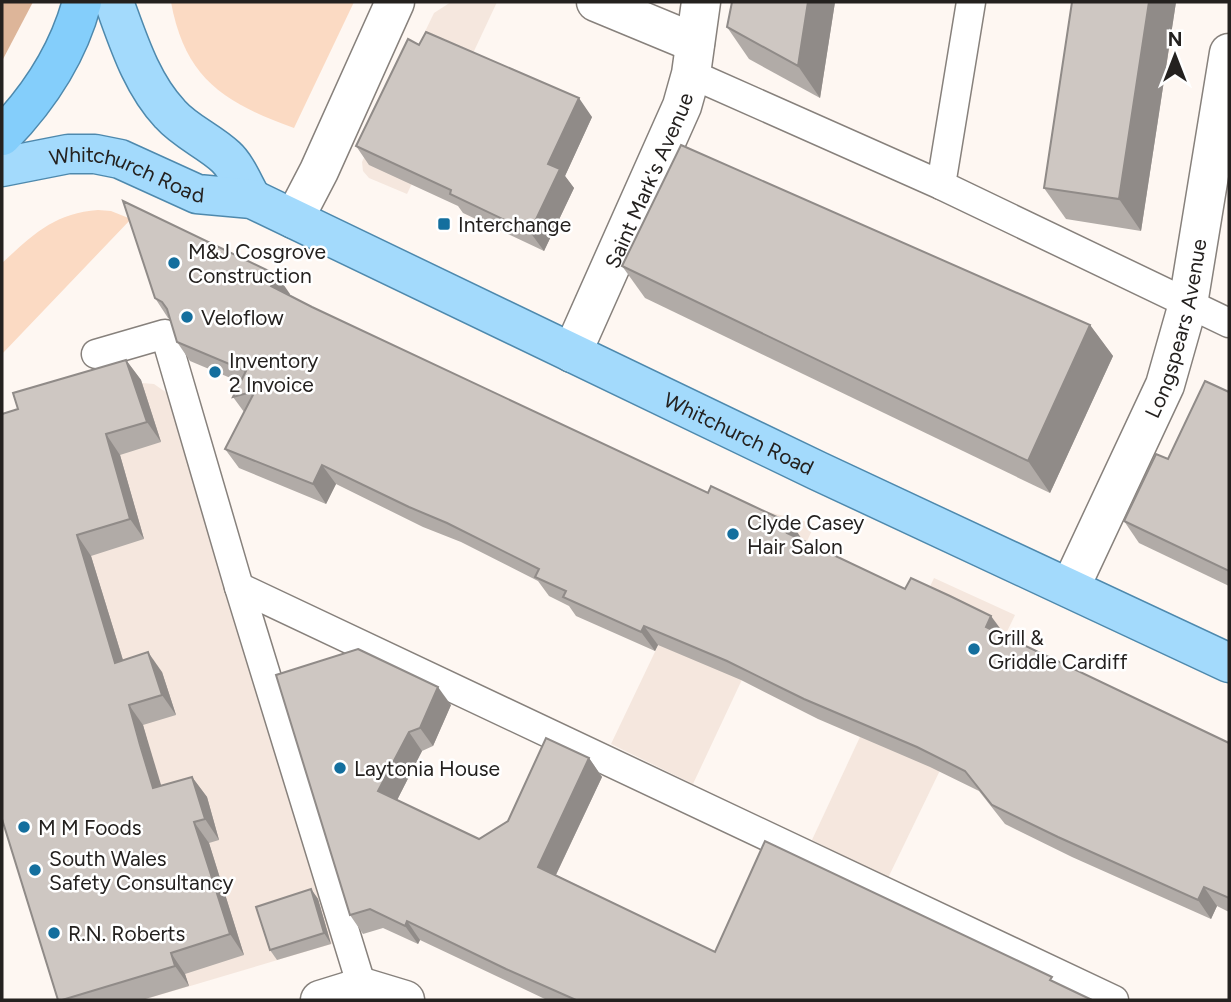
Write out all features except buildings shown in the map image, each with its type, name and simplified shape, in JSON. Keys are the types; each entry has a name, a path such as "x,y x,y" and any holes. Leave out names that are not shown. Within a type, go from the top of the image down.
{"highway":[{"path":"2,136 25,113 58,65 82,2"}],"main road":[{"name":"Whitchurch Road","path":"114,2 130,46 151,90 169,114 227,158 252,199"},
{"name":"Whitchurch Road","path":"2,167 68,155 95,155 120,159 197,194 252,199 1229,663"}],"street":[{"path":"294,219 395,2"},
{"path":"596,2 693,59"},
{"name":"Saint Mark's Avenue","path":"572,353 682,106 693,59 701,2"},
{"name":"Longspears Avenue","path":"1070,588 1165,385 1188,304 1229,53"},
{"path":"320,1000 364,994 405,1000"}],"lane":[{"path":"941,185 971,2"},
{"path":"693,59 941,185 1229,323"},
{"path":"96,354 165,334 239,587 364,994"},
{"path":"239,587 1114,1000"}],"shaded area":[{"path":"2,2 33,2 2,61"},
{"path":"171,2 354,2 294,128 248,109 212,84 186,51"},
{"path":"451,2 497,2 407,194 369,178 363,171 362,162 434,13"},
{"path":"98,210 111,211 131,219 2,354 2,263 45,227 69,216"},
{"path":"142,383 154,384 167,393 335,943 143,1000 66,1000 2,439 27,413"},
{"path":"727,501 815,524 693,784 611,744"},
{"path":"934,578 1015,615 888,878 812,840"}],"place":[{"name":"Interchange","path":"444,224"},
{"name":"M&J Cosgrove Construction","path":"174,263"},
{"name":"Veloflow","path":"187,317"},
{"name":"Inventory 2 Invoice","path":"215,372"},
{"name":"Clyde Casey Hair Salon","path":"733,534"},
{"name":"Grill & Griddle Cardiff","path":"974,649"},
{"name":"Laytonia House","path":"340,768"},
{"name":"M M Foods","path":"24,827"},
{"name":"South Wales Safety Consultancy","path":"35,870"},
{"name":"R.N. Roberts","path":"54,933"}]}
